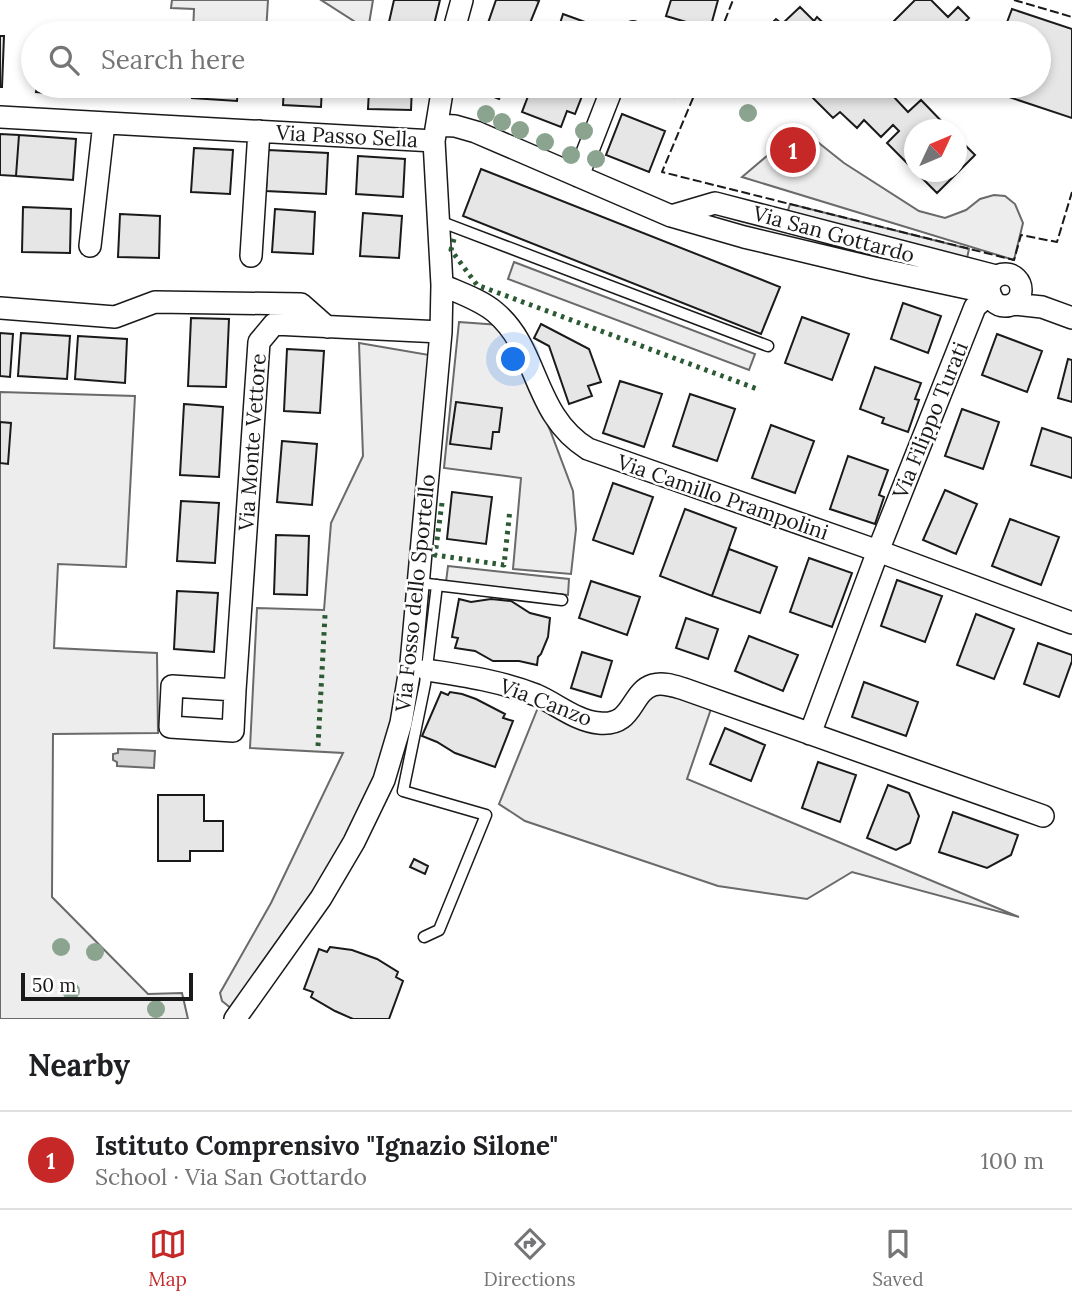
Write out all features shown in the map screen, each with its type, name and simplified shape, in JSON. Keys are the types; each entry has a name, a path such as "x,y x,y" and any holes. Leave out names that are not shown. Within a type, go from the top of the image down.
{"street":[{"path":"456,21 462,0"},
{"name":"Via Fosso dello Sportello","path":"235,1019 321,898 354,842 384,780 401,723 428,584 441,332 442,285 436,133 441,98"},
{"path":"578,176 607,98"},
{"name":"Via Passo Sella","path":"0,117 259,131 436,133"},
{"path":"90,246 104,123"},
{"name":"Via San Gottardo","path":"436,133 455,126 476,132 671,216 744,237 874,268 992,289"},
{"name":"Via Passo Sella","path":"251,256 259,131"},
{"path":"1007,273 1017,278 1017,295 1003,306 995,302 992,289 1007,273"},
{"name":"Via Camillo Prampolini","path":"442,285 488,307 508,326 518,341 553,415 569,435 588,449 878,551 1072,624"},
{"name":"Via Filippo Turati","path":"878,551 975,307 992,289"},
{"path":"1017,295 1072,318"},
{"path":"0,308 115,317 155,302 301,304 327,327"},
{"name":"Via Monte Vettore","path":"235,690 259,342 274,324 441,332"},
{"path":"810,734 878,551"},
{"name":"Via Canzo","path":"427,670 484,679 537,695 579,718 611,724 621,719 645,690 653,685 668,685 1043,816"}],"lane":[{"path":"439,221 768,346"},
{"path":"424,937 439,930 486,815 403,791 427,670 428,584 562,600"}],"shaded area":[{"path":"172,0 268,0 267,21 194,21 194,9 171,8"},
{"path":"321,0 373,0 370,21 354,21"},
{"path":"800,128 844,163 919,211 945,218 966,210 980,199 994,195 1005,196 1015,204 1023,223 1014,260 742,177"},
{"path":"790,204 969,249 966,263 786,217"},
{"path":"702,210 968,273 966,278 740,228 700,216"},
{"path":"514,262 755,354 749,370 508,279"},
{"path":"459,322 500,325 514,348 573,491 576,529 571,574 513,569 521,478 444,468"},
{"path":"359,343 435,356 396,722 351,837 232,1009 222,1001 220,993 271,903 343,753 250,748 257,608 324,610 331,523 363,456"},
{"path":"0,392 135,396 126,567 58,564 54,648 157,653 158,733 53,734 52,897 148,994 182,993 188,1019 0,1019"},
{"path":"448,566 569,579 568,595 446,582"},
{"path":"648,691 712,706 687,779 1019,917 852,872 807,899 718,886 525,821 499,804 539,705 589,728"},
{"path":"118,749 155,751 154,768 117,766 113,754 118,753"}],"building":[{"path":"394,0 440,0 435,21 389,21"},
{"path":"496,0 539,1 531,21 489,21"},
{"path":"671,0 718,0 712,21 683,21 666,16"},
{"path":"915,0 931,0 948,17 958,7 969,18 966,21 894,21"},
{"path":"800,7 814,21 785,21"},
{"path":"1012,9 1048,21 1008,21"},
{"path":"563,14 582,21 561,21"},
{"path":"1051,22 1072,29 1072,118 1012,98 1051,98"},
{"path":"0,36 4,36 2,87 0,87"},
{"path":"192,98 237,98 237,101"},
{"path":"283,98 321,98 321,107 283,105"},
{"path":"369,98 412,98 411,110 368,109"},
{"path":"527,98 581,98 575,114 567,111 561,127 522,112"},
{"path":"813,98 895,98 908,112 921,100 939,119 904,119 904,160 887,143 899,131 893,125 881,137 864,120 857,128 840,112 833,118"},
{"path":"622,114 665,131 649,172 606,155"},
{"path":"0,134 19,135 16,176 0,175"},
{"path":"19,135 76,139 73,180 16,176"},
{"path":"967,147 975,155 967,163"},
{"path":"194,148 233,150 230,194 191,192"},
{"path":"268,150 328,153 326,194 266,191"},
{"path":"358,156 405,159 403,197 356,194"},
{"path":"481,169 780,287 761,334 463,216"},
{"path":"926,182 948,182 937,193"},
{"path":"23,207 71,209 70,253 22,252"},
{"path":"275,209 315,212 313,254 272,252"},
{"path":"363,213 402,216 399,258 360,256"},
{"path":"120,214 160,216 159,258 118,257"},
{"path":"903,303 941,316 928,353 891,339"},
{"path":"802,317 849,334 832,380 785,363"},
{"path":"191,318 229,319 226,387 188,386"},
{"path":"541,324 589,349 601,382 588,386 592,396 569,404 549,346 534,338"},
{"path":"0,333 13,334 10,377 0,376"},
{"path":"21,333 70,336 67,379 18,376"},
{"path":"997,334 1042,351 1027,392 982,375"},
{"path":"78,336 127,339 125,383 75,379"},
{"path":"287,349 324,351 320,413 284,411"},
{"path":"1068,359 1072,360 1072,402 1058,398"},
{"path":"875,367 921,383 915,399 919,400 908,432 882,423 884,418 860,409"},
{"path":"620,381 662,394 644,447 603,433"},
{"path":"690,394 735,409 717,461 673,446"},
{"path":"456,402 502,408 499,432 493,432 491,449 450,444"},
{"path":"184,404 223,407 219,477 180,475"},
{"path":"962,409 999,422 983,469 945,456"},
{"path":"0,422 11,423 8,464 0,463"},
{"path":"771,425 814,441 795,493 752,478"},
{"path":"1042,428 1072,438 1072,478 1031,465"},
{"path":"282,441 317,444 312,505 277,502"},
{"path":"848,456 888,470 879,495 884,497 875,524 830,509"},
{"path":"613,483 653,497 633,554 593,540"},
{"path":"945,490 977,504 956,554 923,540"},
{"path":"452,492 492,497 486,544 447,539"},
{"path":"181,501 219,503 215,563 177,561"},
{"path":"685,509 736,528 712,596 660,576"},
{"path":"1010,519 1059,537 1041,585 992,566"},
{"path":"276,535 309,536 307,595 274,594"},
{"path":"729,549 777,567 760,613 712,596"},
{"path":"809,558 852,573 832,627 790,612"},
{"path":"897,580 942,596 925,642 881,626"},
{"path":"591,581 640,597 627,635 579,618"},
{"path":"177,591 218,593 214,652 174,649"},
{"path":"459,599 471,602 491,599 511,601 530,613 550,618 548,637 537,665 519,661 493,661 475,651 455,648 458,638 452,637"},
{"path":"976,614 1014,629 994,679 957,665"},
{"path":"686,618 718,629 708,659 676,648"},
{"path":"749,636 798,655 783,691 735,671"},
{"path":"1038,643 1072,655 1059,697 1024,684"},
{"path":"582,652 612,661 601,697 571,688"},
{"path":"864,682 918,702 906,736 852,717"},
{"path":"441,692 448,695 450,692 462,694 476,699 505,714 503,718 513,721 495,767 455,753 422,736"},
{"path":"725,728 765,745 751,781 710,764"},
{"path":"818,762 856,775 840,822 802,808"},
{"path":"888,785 909,793 919,816 910,843 896,850 867,838"},
{"path":"158,795 204,795 204,821 223,821 223,851 190,851 190,861 158,861"},
{"path":"953,812 1018,835 1011,855 987,868 939,852"},
{"path":"414,859 428,866 425,874 410,867"},
{"path":"330,947 352,950 377,959 398,972 396,977 403,981 389,1019 353,1019 311,997 313,992 304,989 319,949 327,952"}],"hedge":[{"path":"454,239 451,250 477,285 760,390"},
{"path":"442,503 435,555 504,565 510,509"},
{"path":"318,746 325,615"}],"fence":[{"path":"725,21 733,0"},
{"path":"1014,0 1072,17"},
{"path":"693,98 662,172 1014,260 1021,235 1057,242 1072,192"}],"place":[{"name":"Istituto Comprensivo \"Ignazio Silone\"","path":"793,150"}]}
